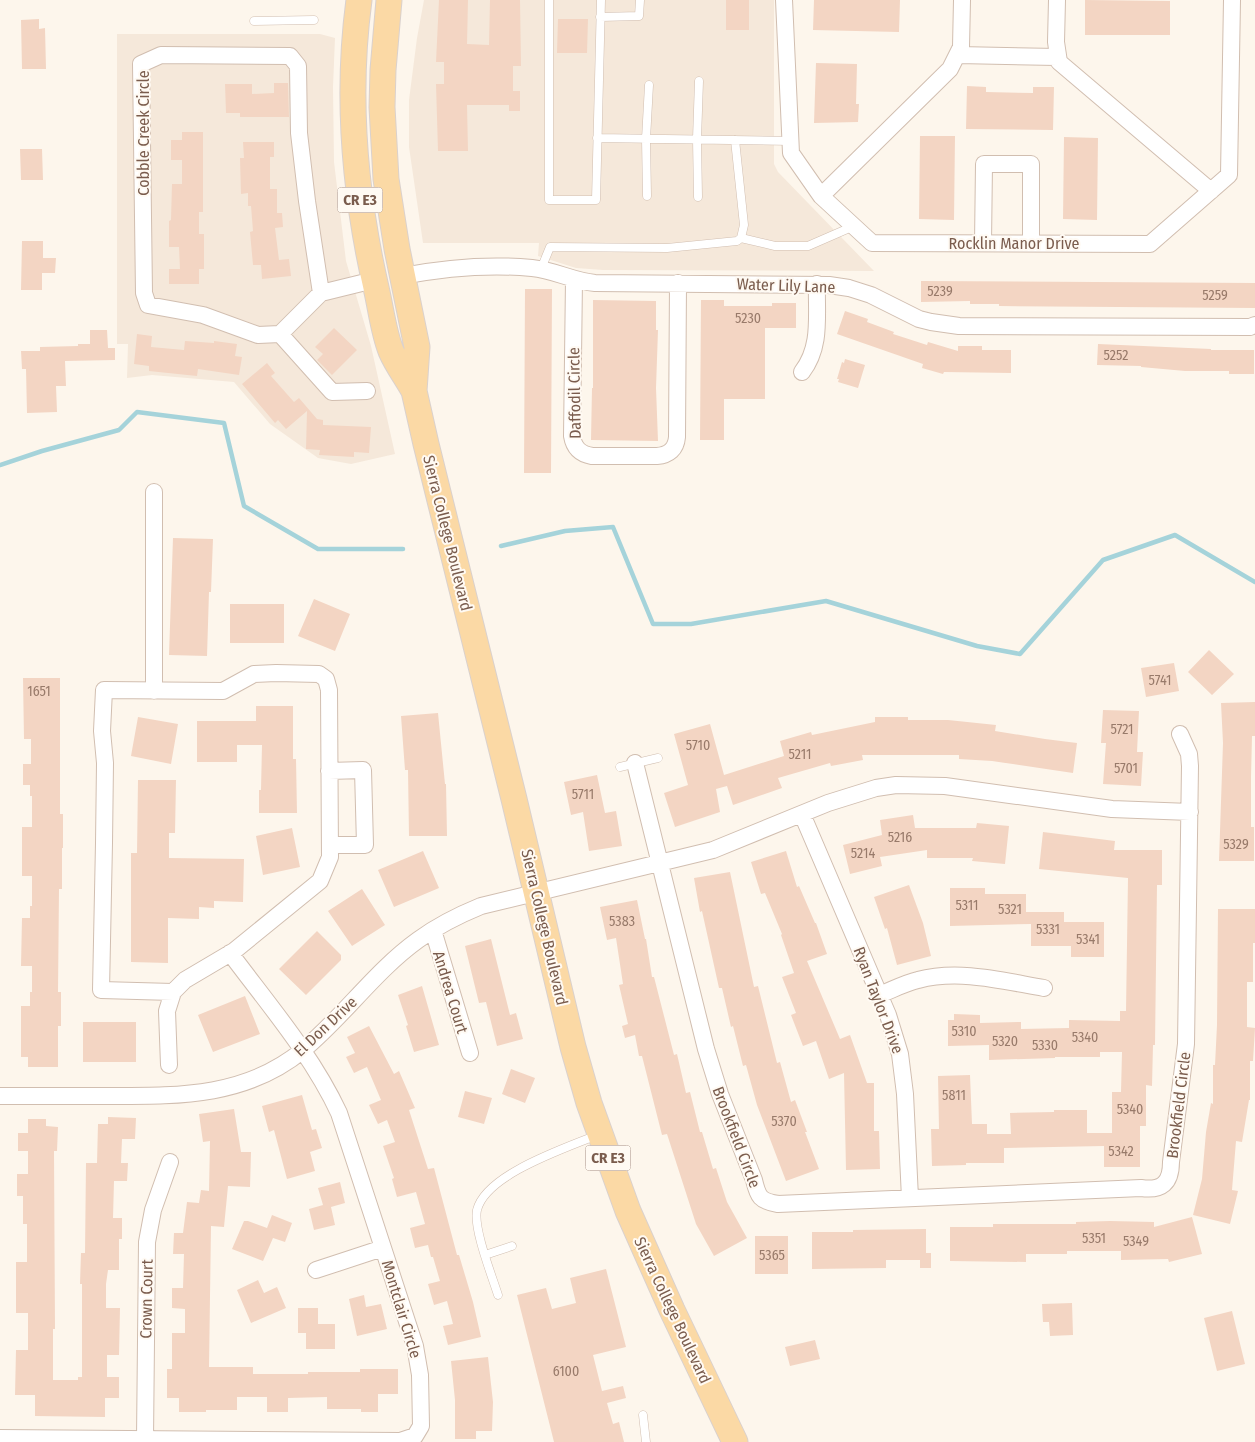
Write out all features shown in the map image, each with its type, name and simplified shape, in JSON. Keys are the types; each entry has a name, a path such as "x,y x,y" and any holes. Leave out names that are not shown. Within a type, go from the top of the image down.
{"main road":[{"name":"Sierra College Boulevard","path":"358,0 354,69 354,147 362,222 391,351 414,391 573,1047 599,1135 647,1256 735,1442"},
{"name":"Sierra College Boulevard","path":"389,0 383,70 384,145 389,198 402,276 417,347 414,391"}],"street":[{"name":"Rocklin Manor Drive","path":"784,0 791,153 821,196 872,243 1150,244 1229,175 1232,0"},
{"path":"821,196 950,69 961,48 962,0"},
{"path":"1057,0 1058,62 1211,191"},
{"name":"Cobble Creek Circle","path":"280,334 258,335 203,315 148,305 144,293 141,64 161,54 290,56 298,66 299,133 321,293"},
{"path":"958,55 1057,57"},
{"path":"983,243 984,164 1031,164 1031,243"},
{"name":"Water Lily Lane","path":"402,276 472,267 515,267 541,269 574,280 595,283 816,284 860,291 913,317 945,325 1250,327 1255,325"},
{"path":"367,391 332,392 280,334 321,293 374,280"},
{"name":"Daffodil Circle","path":"574,280 572,436 578,450 592,456 657,456 667,454 675,447 677,437 678,283"},
{"path":"802,372 810,360 815,347 816,284"},
{"path":"154,492 154,690"},
{"path":"169,1065 167,1012 173,992 184,980 230,953 320,881 330,856 329,690 326,678 319,674 254,674 222,692 104,690 102,730 105,763 101,990 173,992"},
{"name":"Brookfield Circle","path":"627,765 659,864 706,1049 757,1192 765,1202 778,1204 1142,1188 1154,1190 1165,1184 1171,1174 1185,1058 1190,812 1189,754 1180,734"},
{"path":"329,771 363,770 365,844 330,845"},
{"path":"537,893 722,847 837,800 876,788 916,785 945,786 1112,809 1190,812"},
{"name":"Ryan Taylor Drive","path":"802,814 895,1034 904,1074 910,1198"},
{"name":"El Don Drive","path":"0,1096 161,1096 216,1091 254,1078 302,1050 392,962 433,930 464,912 481,906 537,893"},
{"name":"Andrea Court","path":"433,930 470,1053"},
{"name":"Montclair Circle","path":"0,1438 400,1441 415,1436 421,1426 419,1361 411,1331 339,1113 322,1080 302,1050 230,953"},
{"path":"879,995 918,980 946,975 973,977 1044,988"},
{"name":"Crown Court","path":"145,1439 147,1242 153,1210 170,1162"},
{"path":"316,1270 383,1248"}],"lane":[{"path":"549,0 549,200 596,200 601,0"},
{"path":"600,17 639,16 640,0"},
{"path":"254,21 314,20"},
{"path":"698,197 699,81"},
{"path":"647,196 646,139 649,85"},
{"path":"597,138 791,141"},
{"path":"541,269 550,247 667,248 737,242 741,238 744,224 734,140"},
{"path":"741,238 775,246 808,246 854,226"},
{"path":"627,765 658,758"},
{"path":"498,1295 485,1255 477,1219 477,1211 485,1195 508,1176 534,1161 599,1135"},
{"path":"485,1255 512,1246"},
{"path":"644,1415 646,1442"}],"shaded area":[{"path":"424,0 774,0 774,164 778,172 874,271 603,270 576,268 538,256 539,243 423,243 409,147 409,100"},
{"path":"117,34 320,34 335,38 333,87 334,162 346,261 371,346 395,454 351,464 318,458 270,424 234,382 152,375 127,378 128,344 117,344"}],"building":[{"path":"439,0 468,0 467,44 489,45 490,0 520,0 521,66 513,66 513,91 520,91 520,111 509,111 509,105 467,105 468,151 438,151 436,84 444,84 444,62 436,62"},
{"path":"726,0 749,0 749,30 726,30"},
{"path":"814,0 900,0 899,32 813,30"},
{"path":"1085,0 1170,1 1170,35 1085,35"},
{"path":"39,19 39,29 45,28 46,69 22,69 21,20"},
{"path":"558,19 588,19 587,53 557,53"},
{"path":"816,63 857,64 856,104 859,104 858,122 814,123"},
{"path":"274,83 288,83 289,117 240,117 240,113 226,113 225,84 252,84 252,94 274,93"},
{"path":"967,86 986,87 986,92 1033,93 1033,87 1054,87 1053,130 966,129"},
{"path":"182,132 203,132 203,212 199,212 199,234 204,234 204,269 199,269 199,284 169,284 169,269 180,269 179,247 169,247 172,184 182,184 182,160 171,160 171,140 182,140"},
{"path":"920,136 955,136 954,220 919,219"},
{"path":"1064,137 1098,138 1097,220 1063,219"},
{"path":"243,142 274,142 274,157 270,157 270,189 277,189 277,213 282,213 283,227 275,228 279,260 289,259 291,276 262,279 261,265 253,265 250,232 253,231 251,206 248,206 248,193 241,194 240,158 244,158"},
{"path":"20,149 42,149 43,180 21,180"},
{"path":"22,241 43,241 43,258 56,258 55,273 42,273 42,290 21,290"},
{"path":"921,281 1255,283 1255,308 999,306 999,304 970,304 970,301 921,302"},
{"path":"525,289 552,289 551,473 524,473"},
{"path":"593,300 656,301 656,330 658,330 656,388 658,441 591,440"},
{"path":"701,300 724,300 724,306 772,306 772,303 796,303 796,328 765,328 765,399 724,399 724,440 700,440"},
{"path":"845,311 868,319 867,322 894,332 893,334 927,345 928,342 958,351 958,346 982,346 982,350 1011,350 1011,373 944,372 943,374 922,368 923,364 837,334"},
{"path":"334,328 357,350 332,375 317,360 323,354 315,347"},
{"path":"90,330 107,330 108,348 115,348 115,360 65,361 66,386 56,386 57,412 27,413 26,369 22,369 21,351 40,351 40,347 90,344"},
{"path":"137,334 152,336 151,347 184,350 185,341 214,343 214,341 237,344 235,356 242,357 239,375 198,369 197,376 149,371 149,366 134,364"},
{"path":"1098,344 1211,350 1254,350 1254,374 1229,374 1229,371 1185,371 1141,366 1097,365"},
{"path":"845,359 865,365 858,388 838,382 839,379 837,379 842,362 844,363"},
{"path":"267,363 275,373 271,376 294,402 299,398 317,419 323,420 323,425 371,427 369,453 354,452 354,457 319,455 320,450 306,449 307,411 286,429 278,420 275,423 242,384"},
{"path":"173,538 213,539 207,656 169,655"},
{"path":"314,599 350,614 335,651 298,636"},
{"path":"230,604 284,604 284,643 230,643"},
{"path":"1209,650 1234,674 1212,695 1188,672"},
{"path":"1174,663 1179,691 1146,697 1141,668"},
{"path":"23,678 60,678 60,814 63,814 63,848 62,889 59,889 58,992 61,992 61,1026 58,1026 58,1067 28,1067 28,1057 21,1057 21,1006 30,1006 30,992 32,992 32,966 21,966 22,918 30,918 30,906 32,906 32,876 22,876 22,827 32,827 30,785 23,785 23,764 31,764 31,739 24,739"},
{"path":"1255,702 1255,736 1252,736 1251,777 1251,827 1254,827 1254,861 1219,861 1223,743 1221,703"},
{"path":"256,706 293,706 293,759 296,759 297,813 259,813 262,745 237,745 237,762 197,762 197,721 256,721"},
{"path":"1103,710 1139,711 1137,752 1143,752 1141,786 1103,784 1106,743 1101,743"},
{"path":"438,713 446,784 447,836 409,836 408,770 405,770 401,716"},
{"path":"138,717 178,724 171,764 131,756"},
{"path":"875,717 908,717 908,720 948,720 996,725 995,731 1077,743 1073,773 992,761 959,759 959,755 862,755 863,760 831,766 830,763 778,778 782,788 733,805 727,786 716,789 720,812 675,827 664,793 688,785 674,734 710,724 724,775 784,756 780,741 811,732 812,735 875,722"},
{"path":"597,775 605,813 616,811 622,846 589,851 583,812 571,815 564,782"},
{"path":"138,780 176,780 175,833 169,833 169,858 244,859 243,902 214,901 214,908 199,907 199,919 168,918 168,963 131,962 131,853 137,853"},
{"path":"913,815 915,828 976,828 977,823 1009,826 1005,864 972,861 973,858 927,858 927,850 880,857 882,866 850,874 843,845 882,835 880,820"},
{"path":"292,828 300,867 263,875 256,836"},
{"path":"1043,832 1115,841 1114,850 1162,850 1162,885 1157,885 1155,1045 1153,1045 1152,1086 1146,1085 1146,1126 1140,1126 1140,1167 1104,1167 1104,1146 1004,1148 1004,1163 966,1163 966,1165 932,1166 931,1129 939,1129 938,1076 970,1075 972,1124 987,1124 987,1134 1011,1134 1010,1113 1054,1112 1054,1110 1087,1110 1087,1133 1112,1133 1112,1092 1121,1092 1122,1052 1100,1052 1100,1057 989,1060 989,1045 948,1046 948,1020 954,1020 954,1014 980,1015 980,1023 1021,1022 1021,1029 1069,1028 1069,1020 1120,1021 1120,1011 1126,1011 1128,878 1039,869"},
{"path":"423,851 439,888 394,907 378,870"},
{"path":"786,851 797,887 799,886 816,923 827,954 807,961 840,1039 850,1035 867,1083 874,1083 874,1131 879,1131 880,1169 846,1170 844,1073 829,1079 816,1041 803,1046 791,1015 796,1013 782,977 794,973 782,934 765,893 761,894 751,862"},
{"path":"730,872 754,987 758,986 777,1063 780,1062 791,1102 795,1100 819,1169 786,1181 757,1105 746,1065 743,1066 722,988 719,988 702,911 700,912 694,878"},
{"path":"909,885 923,923 931,956 897,965 887,928 885,929 874,897"},
{"path":"950,888 985,888 985,894 1026,894 1026,912 1064,912 1064,922 1104,922 1104,957 1071,957 1071,946 1031,946 1031,924 950,926"},
{"path":"362,889 385,925 352,946 328,911"},
{"path":"637,900 652,977 654,977 674,1055 677,1054 686,1093 690,1092 700,1132 702,1132 713,1169 716,1168 727,1202 747,1238 714,1256 696,1224 667,1134 662,1135 642,1056 639,1056 635,1035 625,1038 622,1026 628,1024 619,985 623,984 616,938 607,940 600,907"},
{"path":"1218,909 1255,909 1253,982 1247,982 1247,1027 1255,1028 1253,1061 1250,1061 1250,1100 1242,1142 1236,1141 1232,1190 1238,1191 1230,1224 1193,1215 1202,1179 1206,1132 1211,1103 1213,1104 1213,1065 1215,1065 1217,1025"},
{"path":"317,931 341,955 341,960 306,995 279,969"},
{"path":"491,939 510,1015 516,1013 523,1039 497,1046 486,1002 479,1003 465,946"},
{"path":"422,986 439,1045 414,1052 406,1026 408,1025 398,995"},
{"path":"245,996 260,1034 213,1052 198,1015"},
{"path":"83,1022 136,1022 136,1062 83,1062"},
{"path":"369,1026 394,1074 399,1071 415,1108 409,1110 428,1169 434,1168 457,1255 459,1255 473,1302 481,1337 448,1345 443,1326 453,1324 447,1301 434,1305 428,1284 440,1281 433,1257 431,1257 428,1245 415,1248 410,1228 425,1224 416,1192 397,1197 392,1179 394,1178 383,1146 395,1142 387,1120 378,1124 369,1105 381,1100 367,1067 354,1073 346,1057 355,1053 347,1037"},
{"path":"511,1069 535,1078 525,1103 502,1094"},
{"path":"465,1091 492,1098 484,1124 458,1117"},
{"path":"302,1095 312,1130 316,1129 322,1148 310,1152 315,1171 287,1179 274,1130 269,1132 262,1106"},
{"path":"234,1109 241,1152 251,1152 250,1187 228,1186 224,1227 211,1226 209,1367 253,1367 253,1374 308,1374 308,1372 360,1372 360,1369 398,1369 398,1394 378,1394 378,1412 361,1412 361,1409 327,1409 327,1397 288,1398 288,1412 267,1412 267,1397 237,1397 237,1410 179,1412 179,1398 167,1398 167,1369 172,1369 172,1333 185,1333 185,1309 172,1308 172,1288 183,1288 184,1254 173,1254 174,1233 183,1233 187,1202 199,1203 201,1190 209,1191 210,1141 203,1142 199,1114"},
{"path":"108,1117 136,1118 135,1139 122,1139 121,1163 128,1163 127,1181 114,1181 113,1218 122,1218 122,1239 119,1239 119,1270 108,1270 106,1284 106,1308 120,1308 119,1355 107,1355 107,1377 119,1377 119,1398 105,1398 105,1417 35,1416 35,1395 15,1395 16,1350 28,1350 28,1313 16,1313 16,1262 27,1262 27,1224 23,1224 23,1196 17,1196 17,1174 28,1174 28,1151 18,1151 18,1133 28,1133 28,1119 46,1119 46,1126 58,1127 57,1151 54,1151 55,1329 53,1329 53,1380 78,1380 78,1377 82,1377 82,1284 80,1284 81,1253 85,1253 86,1163 97,1163 98,1124 108,1124"},
{"path":"340,1182 345,1203 331,1207 335,1225 314,1230 309,1209 323,1205 318,1188"},
{"path":"272,1215 292,1223 285,1242 273,1238 263,1261 232,1249 244,1221 267,1228"},
{"path":"1192,1217 1202,1254 1169,1262 1168,1259 1121,1260 1121,1251 1067,1251 1067,1254 1026,1254 1026,1262 950,1261 950,1227 993,1227 993,1224 1076,1224 1076,1222 1110,1221 1154,1222 1154,1227"},
{"path":"926,1229 926,1253 931,1253 931,1268 920,1268 920,1260 886,1260 886,1268 812,1269 812,1232"},
{"path":"755,1236 788,1236 788,1274 755,1274"},
{"path":"606,1269 626,1347 593,1355 602,1391 623,1386 626,1398 607,1403 613,1424 619,1422 624,1442 554,1442 517,1295 546,1288 552,1309 576,1303 570,1278"},
{"path":"258,1280 264,1293 277,1287 286,1308 251,1323 237,1290"},
{"path":"364,1295 366,1307 381,1304 387,1329 357,1336 349,1299"},
{"path":"1072,1303 1073,1335 1050,1336 1049,1322 1043,1322 1042,1304"},
{"path":"298,1308 318,1308 318,1324 335,1324 335,1349 306,1349 306,1333 298,1333"},
{"path":"1232,1311 1245,1364 1217,1371 1204,1318"},
{"path":"815,1340 820,1359 790,1366 785,1347"},
{"path":"488,1357 493,1402 492,1431 476,1431 476,1439 455,1439 455,1400 451,1361"}],"waterway":[{"path":"0,465 42,451 119,430 137,412 224,423 244,506 318,549 403,549"},
{"path":"501,546 565,531 613,527 653,624 691,624 826,601 977,646 1020,654 1103,560 1175,535 1255,582"}]}
